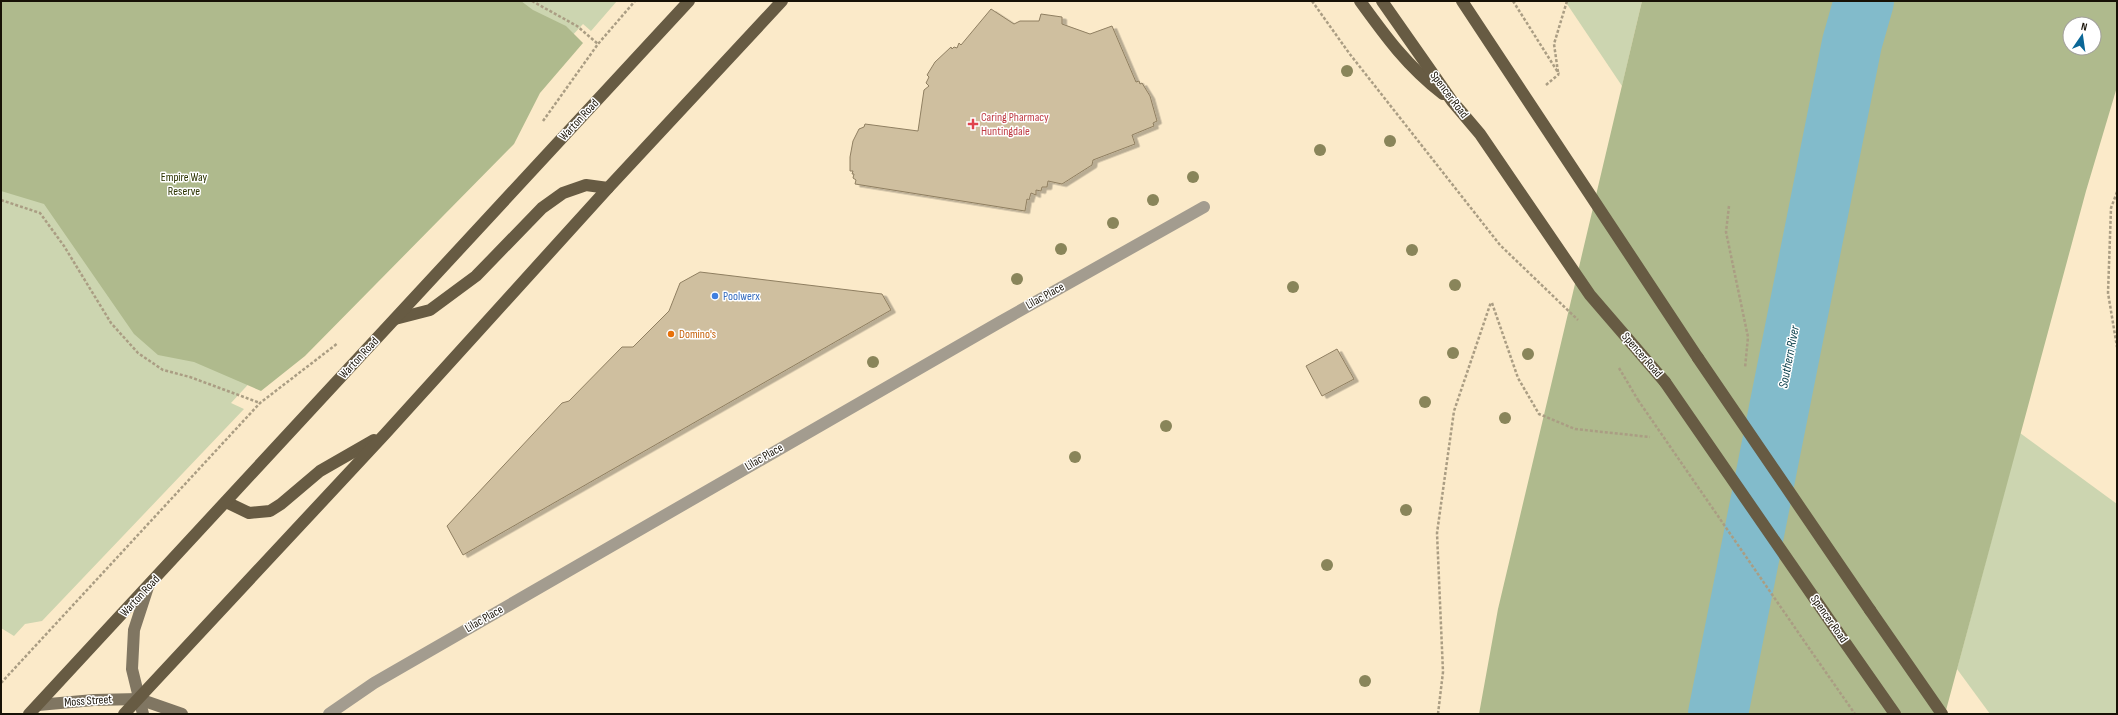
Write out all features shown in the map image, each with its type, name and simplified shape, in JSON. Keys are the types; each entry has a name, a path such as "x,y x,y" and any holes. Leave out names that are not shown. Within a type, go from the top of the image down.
{"main road":[{"name":"Warton Road","path":"29,714 689,1"},
{"path":"124,714 385,434 608,188 782,1"},
{"path":"1360,1 1398,53 1422,78 1452,101"},
{"name":"Spencer Road","path":"1382,1 1452,101 1480,134 1590,295 1665,382 1895,714"},
{"path":"1462,1 1698,358 1942,714"},
{"path":"395,319 430,310 476,276 542,208 563,193 586,186 608,188"},
{"path":"226,502 249,513 270,511 281,504 320,471 385,434"}],"street":[{"name":"Lilac Place","path":"329,714 381,679 1000,322 1204,207"},
{"path":"142,714 132,669 134,630 148,587"},
{"name":"Moss Street","path":"38,705 94,700 139,699 182,714"}],"path":[{"path":"532,1 577,26 598,44"},
{"path":"538,128 598,44 635,1"},
{"path":"1312,1 1349,53 1500,245 1579,322"},
{"path":"1513,1 1558,74 1554,44 1567,1"},
{"path":"2117,192 2111,208 2108,293 2117,347"},
{"path":"1,200 40,213 64,246 111,324 138,353 163,370 190,377 260,403"},
{"path":"1728,206 1726,232 1748,337 1745,368"},
{"path":"1438,714 1443,672 1437,533 1454,411 1492,302 1518,378 1539,414 1575,428 1650,437"},
{"path":"1,683 260,403 340,342"},
{"path":"1617,364 1638,400 1855,714"}],"green space":[{"name":"Empire Way Reserve","path":"1,1 617,1 591,31 583,24 231,403 244,409 42,621 25,624 14,636 1,628"},
{"name":"Empire Way Reserve","path":"1,1 521,1 533,10 566,26 583,43 540,93 514,144 305,356 261,391 194,362 158,355 134,334 44,204 1,191"},
{"path":"1565,1 1642,1 1622,86"},
{"path":"1642,1 2117,1 2117,87 2086,191 1945,714 1479,714 1498,609"},
{"path":"2020,433 2117,504 2117,714 1990,714 1957,669"}],"building":[{"path":"991,9 1014,24 1020,21 1039,21 1041,14 1062,17 1062,24 1090,34 1112,26 1136,82 1139,81 1140,84 1142,83 1150,96 1157,121 1153,123 1154,126 1132,135 1135,144 1093,160 1092,165 1062,184 1048,181 1047,187 1042,187 1041,191 1036,190 1036,195 1031,193 1029,200 1027,199 1025,211 855,184 856,180 853,178 853,171 850,171 850,157 853,141 859,129 864,127 865,124 918,131 924,90 929,86 926,83 929,77 927,75 935,62 951,47 952,49 954,47 957,48 959,43 961,45"},
{"path":"700,272 882,294 891,310 463,555 447,526 562,403 569,401 622,347 633,347 669,311 680,283"},
{"path":"1337,349 1354,379 1322,396 1306,366"}],"waterway":[{"name":"Southern River","path":"1718,714 1852,43 1864,1"}],"place":[{"name":"Caring Pharmacy Huntingdale","path":"973,124"},
{"name":"Poolwerx","path":"715,296"},
{"name":"Domino's","path":"671,334"}]}
